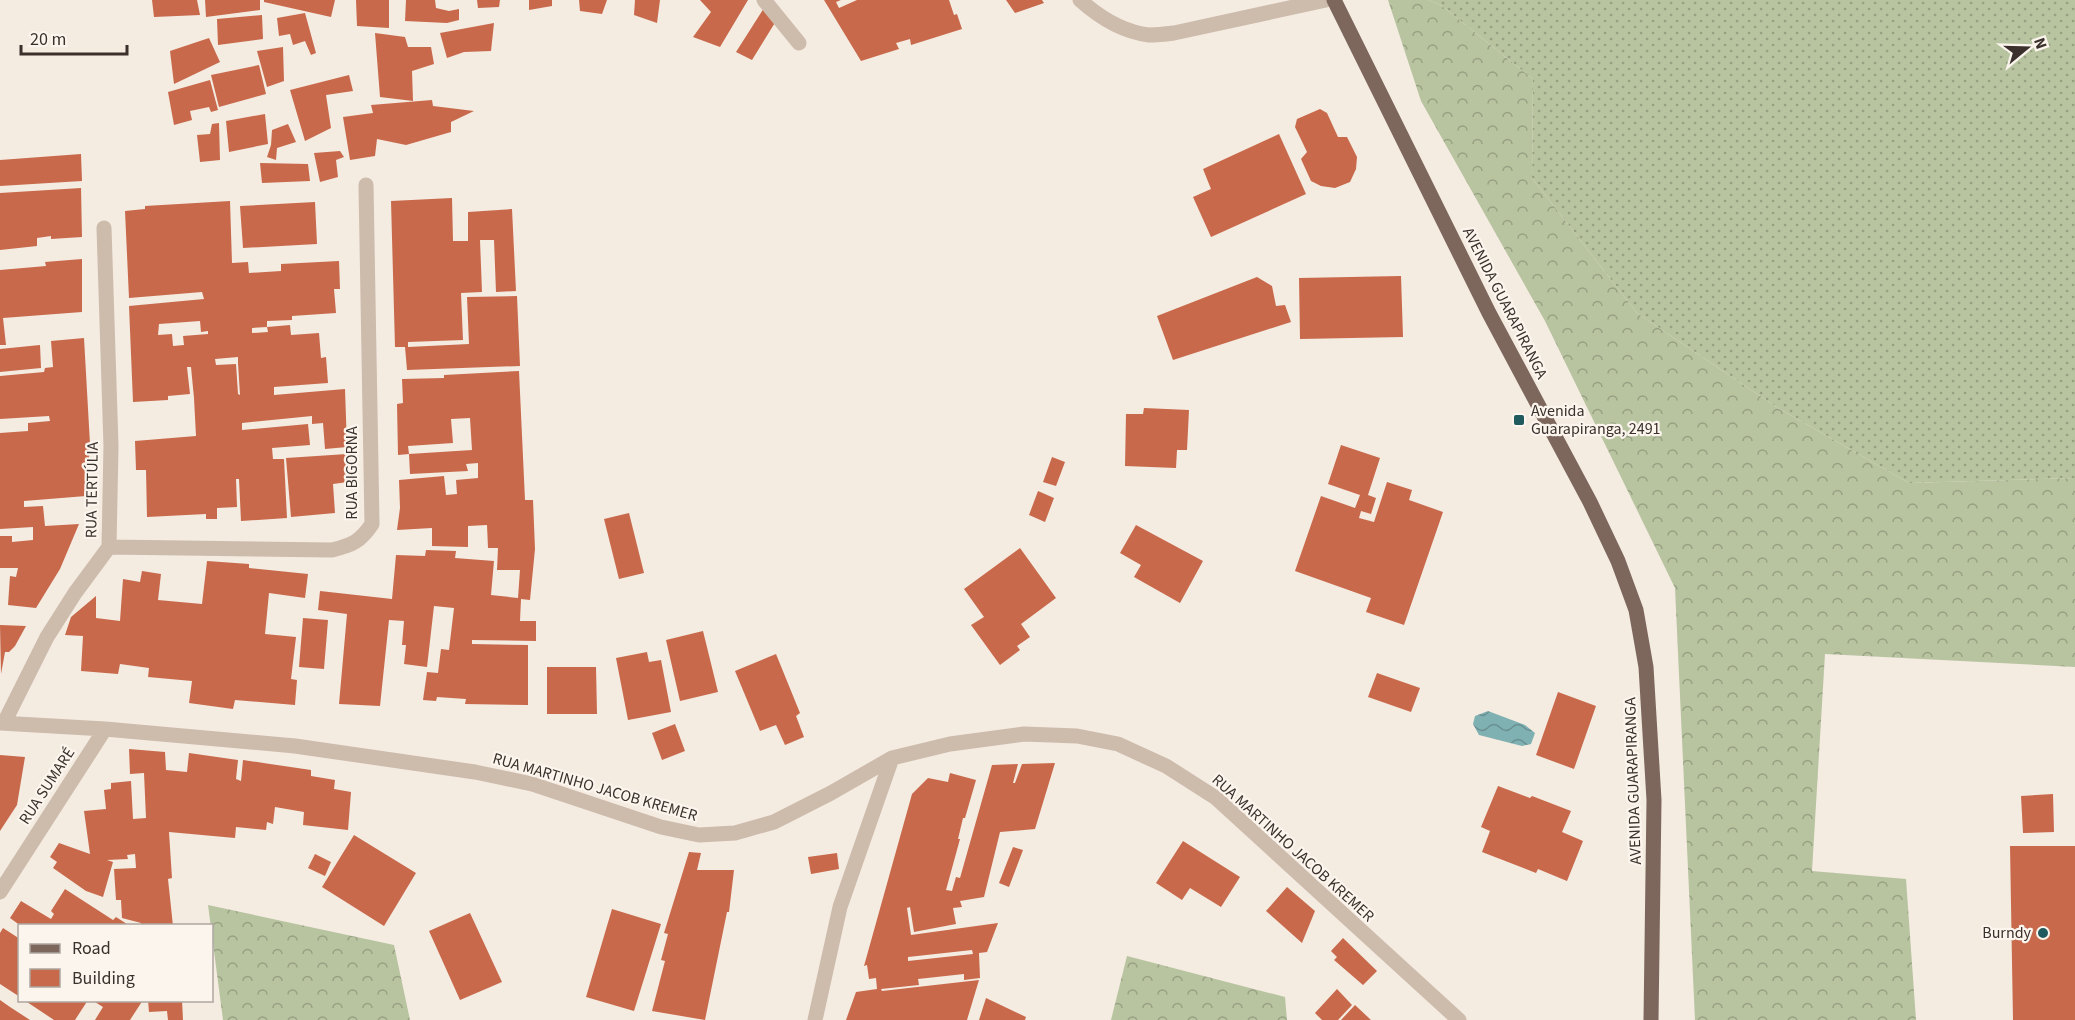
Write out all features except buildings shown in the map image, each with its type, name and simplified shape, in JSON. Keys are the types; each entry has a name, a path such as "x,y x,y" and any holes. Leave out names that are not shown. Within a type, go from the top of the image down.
{"main road":[{"name":"AVENIDA GUARAPIRANGA","path":"1334,0 1489,313 1590,502 1618,561 1636,610 1646,668 1654,800 1652,1020"}],"street":[{"path":"764,0 799,44"},
{"path":"1080,0 1096,15 1124,28 1150,35 1174,33 1326,0"},
{"name":"RUA BIGORNA","path":"109,547 332,550 351,546 364,536 372,524 366,185"},
{"name":"RUA TERTÚLIA","path":"2,723 47,637 75,593 109,547 111,446 104,228"},
{"name":"RUA MARTINHO JACOB KREMER","path":"2,723 105,729 295,746 475,772 532,784 661,827 699,835 735,833 774,822 892,758 950,744 1024,734 1077,736 1118,744 1166,766 1216,798 1458,1020"},
{"name":"RUA SUMARÉ","path":"0,892 105,729"},
{"path":"815,1020 840,907 892,758"}],"green space":[{"path":"1388,0 1428,0 1442,6 1533,79 1532,178 1637,313 1778,408 1909,483 2075,478 2075,667 1825,654 1812,871 1906,879 1916,1020 1695,1020 1675,588 1545,321 1421,101"},
{"path":"1428,0 2075,0 2075,478 1909,483 1778,408 1637,313 1532,178 1533,79 1442,6"},
{"path":"208,905 394,945 410,1020 223,1020 213,943 213,924 210,924"},
{"path":"1127,956 1285,997 1287,1020 1111,1020"}],"water":[{"path":"1488,711 1525,725 1535,733 1531,744 1522,746 1479,735 1473,724 1475,716"}],"place":[{"name":"Avenida Guarapiranga, 2491","path":"1519,420"},
{"name":"Burndy","path":"2043,933"}]}
